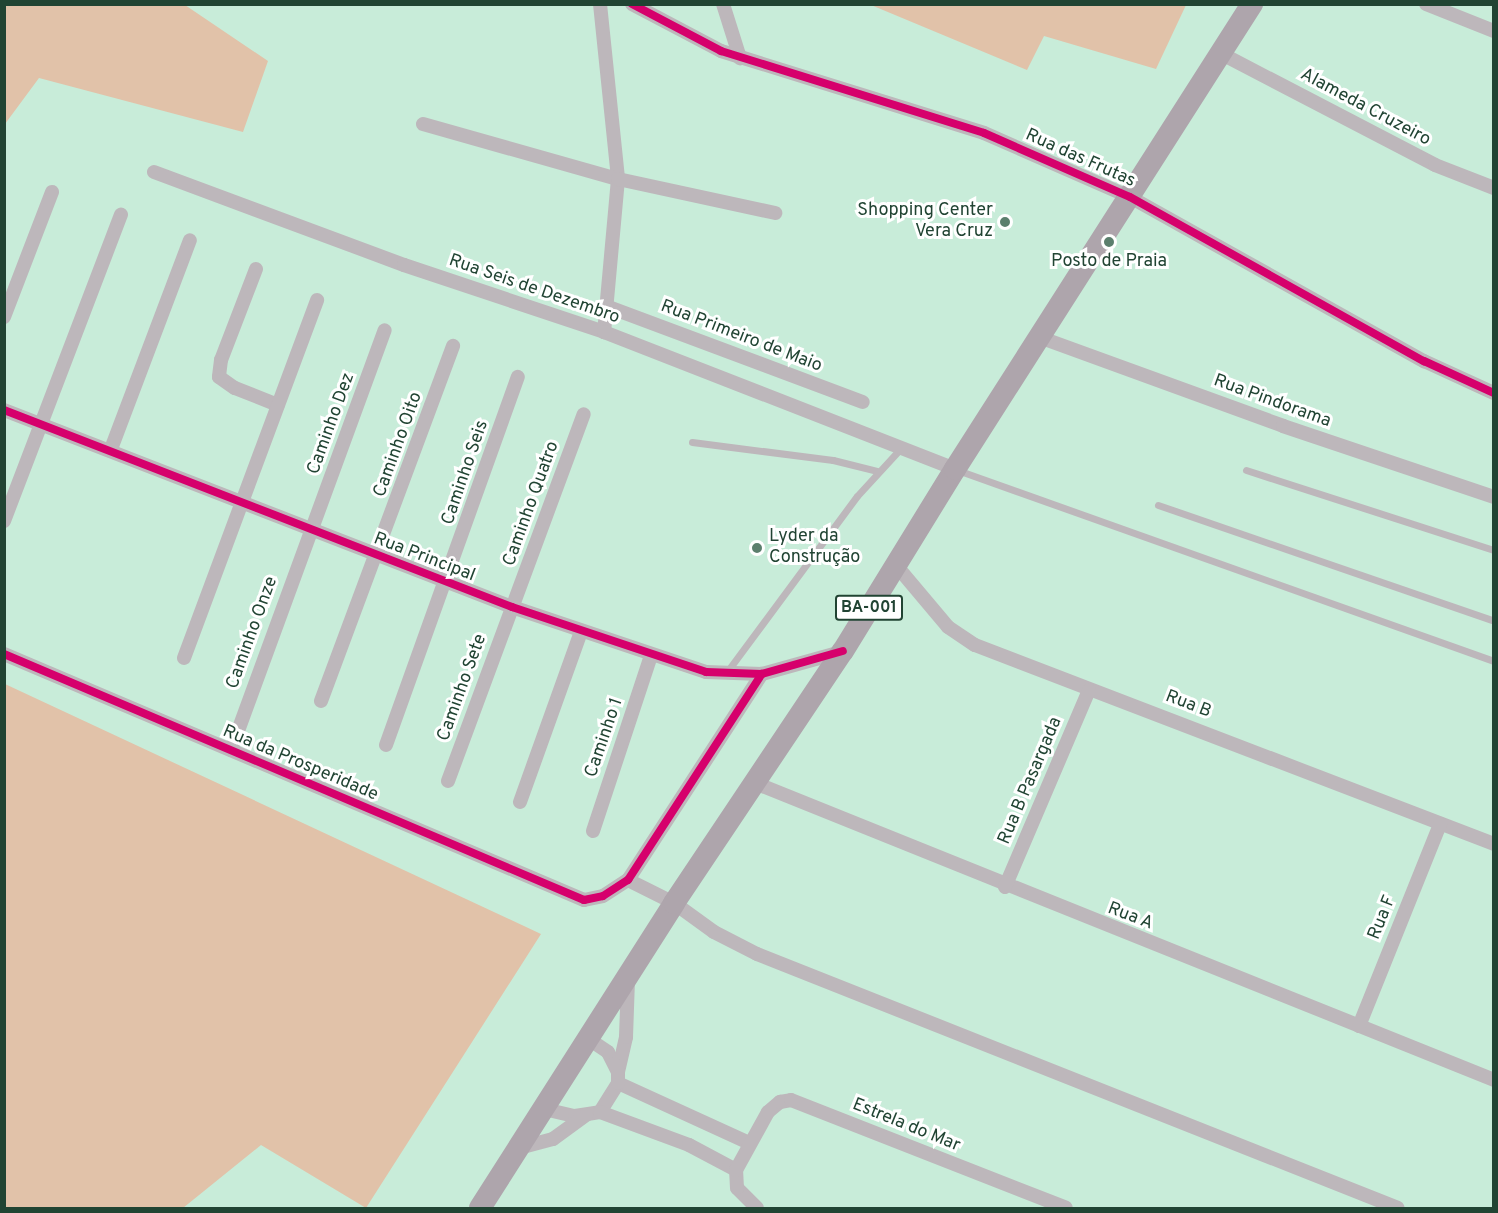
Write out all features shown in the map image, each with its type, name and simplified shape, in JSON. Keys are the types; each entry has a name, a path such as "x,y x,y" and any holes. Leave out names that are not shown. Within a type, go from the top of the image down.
{"main road":[{"name":"BA-001","path":"480,1209 590,1040 674,903 843,651 955,469 1131,197 1252,4"}],"street":[{"path":"600,4 618,179 604,332"},
{"name":"Rua das Frutas","path":"632,4 663,24 740,58 984,133 1131,197 1424,361 1494,393"},
{"path":"723,4 740,58"},
{"path":"1428,5 1494,30"},
{"name":"Alameda Cruzeiro","path":"1222,54 1435,165 1494,188"},
{"path":"423,124 618,179 775,213"},
{"name":"Rua Seis de Dezembro","path":"154,172 404,265 604,332 955,469"},
{"path":"4,317 52,192"},
{"path":"4,521 121,215"},
{"path":"111,449 190,240"},
{"path":"256,269 221,360 219,377 235,388 278,405"},
{"path":"184,658 244,503 317,300"},
{"name":"Rua Primeiro de Maio","path":"606,306 863,402"},
{"name":"Caminho Dez","path":"310,530 385,330"},
{"name":"Rua Pindorama","path":"1039,337 1283,426 1494,497"},
{"name":"Caminho Oito","path":"321,701 377,556 453,346"},
{"name":"Caminho Seis","path":"386,745 447,582 518,377"},
{"name":"Rua Principal","path":"4,410 111,449 377,556 651,656 724,675 762,674 843,651"},
{"name":"Caminho Quatro","path":"512,607 584,414"},
{"name":"Caminho Onze","path":"231,750 310,530"},
{"name":"Rua B","path":"895,564 948,627 975,645 1089,690 1156,712 1494,844"},
{"name":"Caminho Sete","path":"448,781 512,607"},
{"path":"520,802 581,632"},
{"name":"Rua da Prosperidade","path":"4,654 584,900 603,896 628,880"},
{"name":"Caminho 1","path":"593,831 651,656"},
{"path":"762,674 628,880 674,903 714,932 757,954 1398,1209"},
{"name":"Rua B Pasargada","path":"1005,887 1089,690"},
{"name":"Rua A","path":"755,783 1005,887 1494,1080"},
{"name":"Rua F","path":"1359,1026 1440,824"},
{"path":"519,1148 553,1139 593,1113 618,1077 626,1038 628,980"},
{"path":"590,1040 608,1052 618,1077 749,1143"},
{"name":"Estrela do Mar","path":"736,1170 749,1143 773,1106 791,1100 1066,1209"},
{"path":"544,1109 575,1116 593,1113 689,1145 736,1170 737,1188 757,1209"}],"lane":[{"path":"693,442 833,460 877,471"},
{"path":"724,675 877,471 900,448"},
{"path":"955,469 1494,661"},
{"path":"1246,470 1494,549"},
{"path":"1158,506 1494,621"}],"shaded area":[{"path":"5,4 185,5 268,61 243,132 39,78 5,124"},
{"path":"871,5 1186,5 1156,69 1044,36 1027,70"},
{"path":"5,684 541,934 366,1208 261,1145 183,1208 5,1208"}],"cycle path":[{"path":"632,4 721,51 984,133 1130,197 1424,361 1494,393"},
{"path":"4,410 512,607 706,672 762,674 843,651"},
{"path":"4,654 584,900 603,896 628,880 762,674"}],"place":[{"name":"Shopping Center Vera Cruz","path":"1005,222"},
{"name":"Posto de Praia","path":"1109,242"},
{"name":"Lyder da Construção","path":"757,548"}]}
